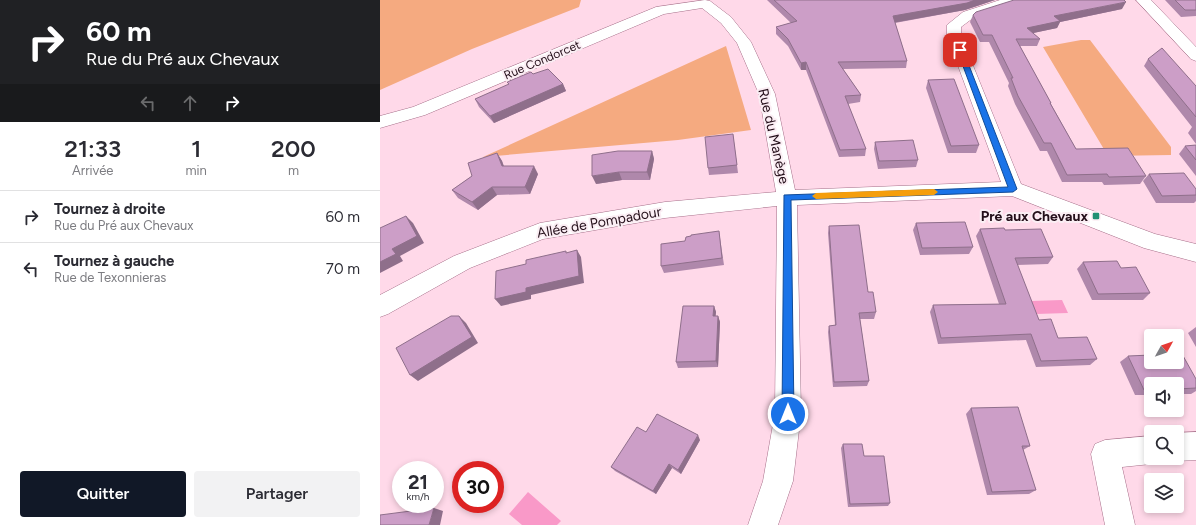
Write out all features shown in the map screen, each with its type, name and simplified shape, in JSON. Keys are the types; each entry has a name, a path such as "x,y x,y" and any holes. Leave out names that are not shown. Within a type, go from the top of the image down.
{"street":[{"path":"1014,0 968,15 954,24 954,36 1013,189 1152,242 1196,253"},
{"path":"1143,0 1196,56"},
{"name":"Rue Condorcet","path":"380,122 419,111 661,10 707,2"},
{"name":"Rue du Manège","path":"707,2 726,20 744,42 767,94 787,198 788,414 778,481 763,525"},
{"name":"Allée de Pompadour","path":"380,307 462,262 540,231 665,210 787,198 1013,189"},
{"path":"1184,447 1196,446"},
{"path":"1120,525 1105,454 1144,451"}],"shaded area":[{"path":"380,0 581,0 579,7 472,49 380,90"},
{"path":"1081,40 1090,40 1171,147 1171,155 1108,156 1043,47"},
{"path":"726,46 751,130 678,140 483,157"},
{"path":"1062,300 1068,313 1036,314 1031,301"},
{"path":"528,492 561,521 557,525 522,525 509,514"}],"building":[{"path":"774,0 975,0 967,3 893,16 907,61 838,62 861,95 845,96 866,149 840,150 806,62 801,63 788,39 776,27 797,21"},
{"path":"1014,0 1124,0 1126,2 1054,16 1060,21 1027,28 1040,39 1016,39 1076,149 1128,148 1146,176 1109,177 1107,174 1067,175 1051,143 1044,143 1018,96 1011,78 1013,78 992,35 983,35 973,15 976,12"},
{"path":"1175,0 1196,0 1196,10 1185,10"},
{"path":"1162,48 1196,86 1196,117 1148,59"},
{"path":"548,69 563,84 490,116 475,99 509,84 507,82 531,72 533,74"},
{"path":"954,79 979,145 951,146 928,80"},
{"path":"733,134 737,165 708,168 705,137"},
{"path":"913,140 918,160 879,161 875,142"},
{"path":"1196,145 1196,160 1185,146"},
{"path":"618,151 652,151 647,172 619,172 592,176 592,155"},
{"path":"497,153 502,166 534,166 525,187 492,187 472,202 452,190 472,176 468,163"},
{"path":"1184,173 1196,189 1196,195 1162,196 1149,174"},
{"path":"406,216 417,236 392,249 396,254 380,262 380,228"},
{"path":"965,222 973,247 922,248 916,223"},
{"path":"859,225 868,292 873,292 876,312 859,313 869,381 834,382 829,326 836,325 829,226"},
{"path":"1004,228 1005,230 1041,229 1053,257 1015,258 1039,320 1051,319 1058,338 1087,337 1097,359 1041,361 1031,334 941,338 933,305 1006,304 980,229"},
{"path":"719,231 722,258 661,266 661,244 685,241 686,237 691,235"},
{"path":"577,250 579,276 526,288 526,292 495,299 496,271 526,264 526,260"},
{"path":"1117,261 1121,268 1136,267 1150,293 1098,294 1083,262"},
{"path":"683,306 714,306 713,316 718,316 716,361 676,362"},
{"path":"451,316 459,316 472,337 410,375 396,348"},
{"path":"1144,355 1144,369 1184,369 1184,358 1196,379 1196,388 1184,389 1184,377 1144,377 1144,390 1128,356"},
{"path":"1018,407 1030,446 1022,446 1036,490 992,492 971,408"},
{"path":"657,414 698,435 678,470 669,464 653,491 611,467 637,427 646,432"},
{"path":"843,444 862,444 864,456 884,456 890,503 850,504"},
{"path":"395,513 433,513 429,525 380,525 380,515"}],"slow traffic":[{"path":"816,196 934,192"}],"place":[{"name":"Pré aux Chevaux","path":"1096,216"}],"route":[{"path":"788,414 787,198 1013,189 960,50"}]}
